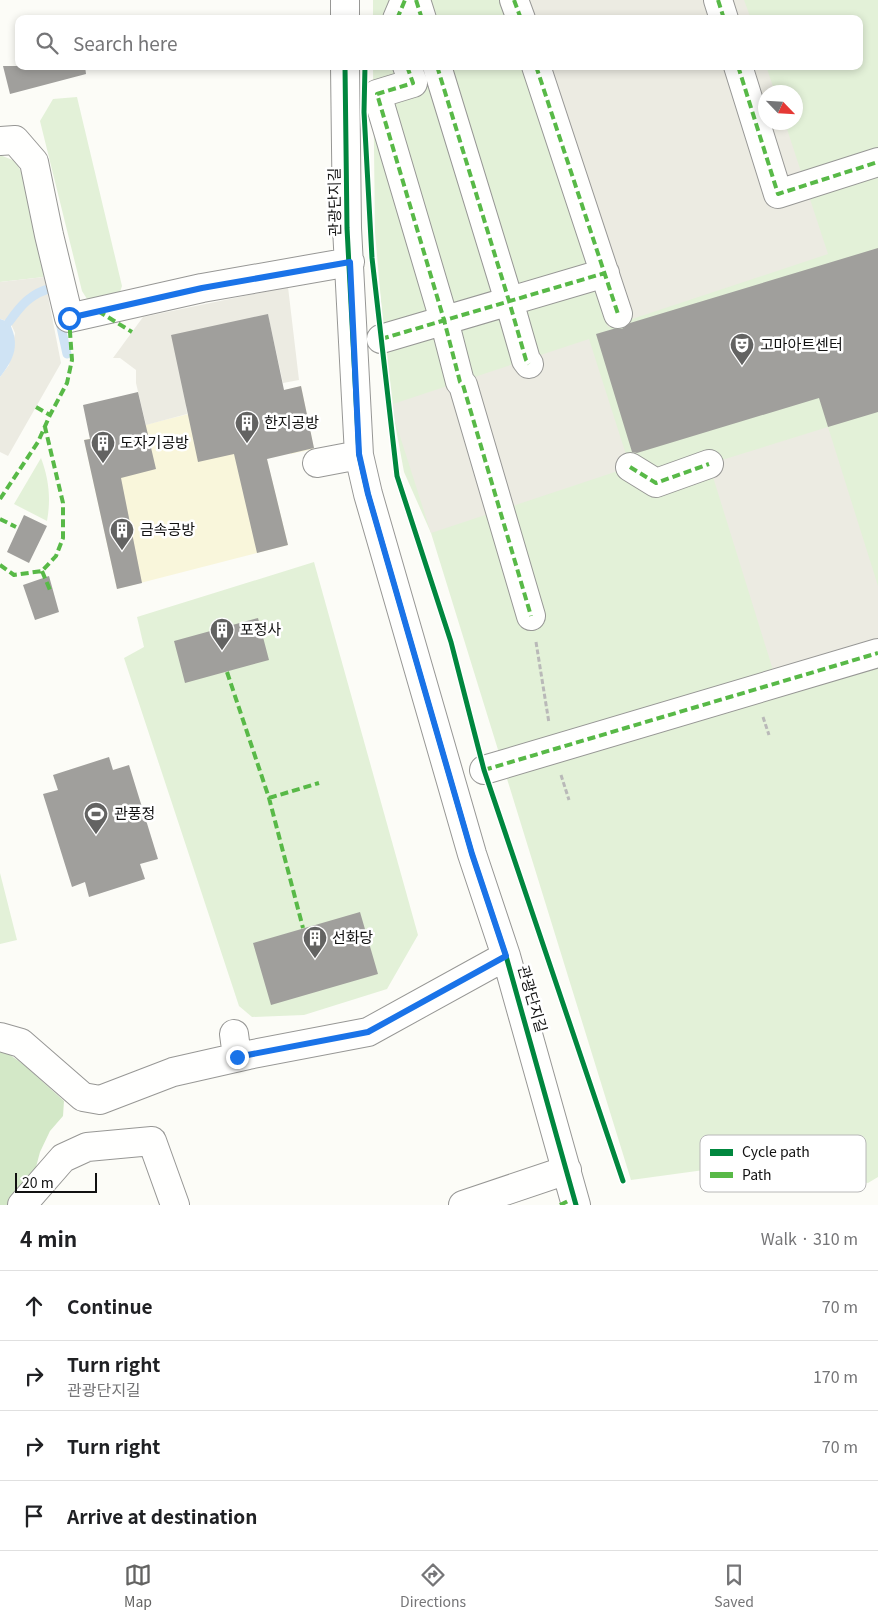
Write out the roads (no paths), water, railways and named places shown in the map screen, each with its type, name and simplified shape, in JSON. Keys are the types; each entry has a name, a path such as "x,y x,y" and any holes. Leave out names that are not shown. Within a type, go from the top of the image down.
{"street":[{"path":"344,0 345,15"},
{"path":"398,15 405,0"},
{"path":"416,0 421,15"},
{"path":"514,0 519,15"},
{"path":"718,0 723,15"},
{"name":"관광단지길","path":"345,70 347,228 359,454 368,494 472,854 506,956 576,1205"},
{"path":"408,70 413,83 377,94 444,320 460,382 463,385 532,616"},
{"path":"438,70 510,301 526,360 529,364"},
{"path":"537,70 618,314"},
{"path":"739,70 778,194 878,162"},
{"path":"0,141 15,140 34,162 49,236 69,318 202,288 350,262"},
{"path":"381,339 604,274"},
{"path":"317,463 359,454"},
{"path":"630,467 656,483 709,464"},
{"path":"484,770 878,653"},
{"path":"0,1037 21,1043 84,1097 100,1100 236,1046 368,1032 506,956"},
{"path":"22,1205 63,1158 87,1147 152,1141 175,1205"},
{"path":"463,1205 567,1170"}],"water":[{"path":"0,319 9,322 15,344 12,357 0,377"}],"waterway":[{"path":"9,322 32,296 52,288"},
{"path":"59,318 67,354"}],"place":[{"name":"고마아트센터","path":"742,366"},
{"name":"한지공방","path":"247,444"},
{"name":"도자기공방","path":"103,464"},
{"name":"금속공방","path":"122,551"},
{"name":"포정사","path":"222,651"},
{"name":"관풍정","path":"96,835"},
{"name":"선화당","path":"315,959"}]}
